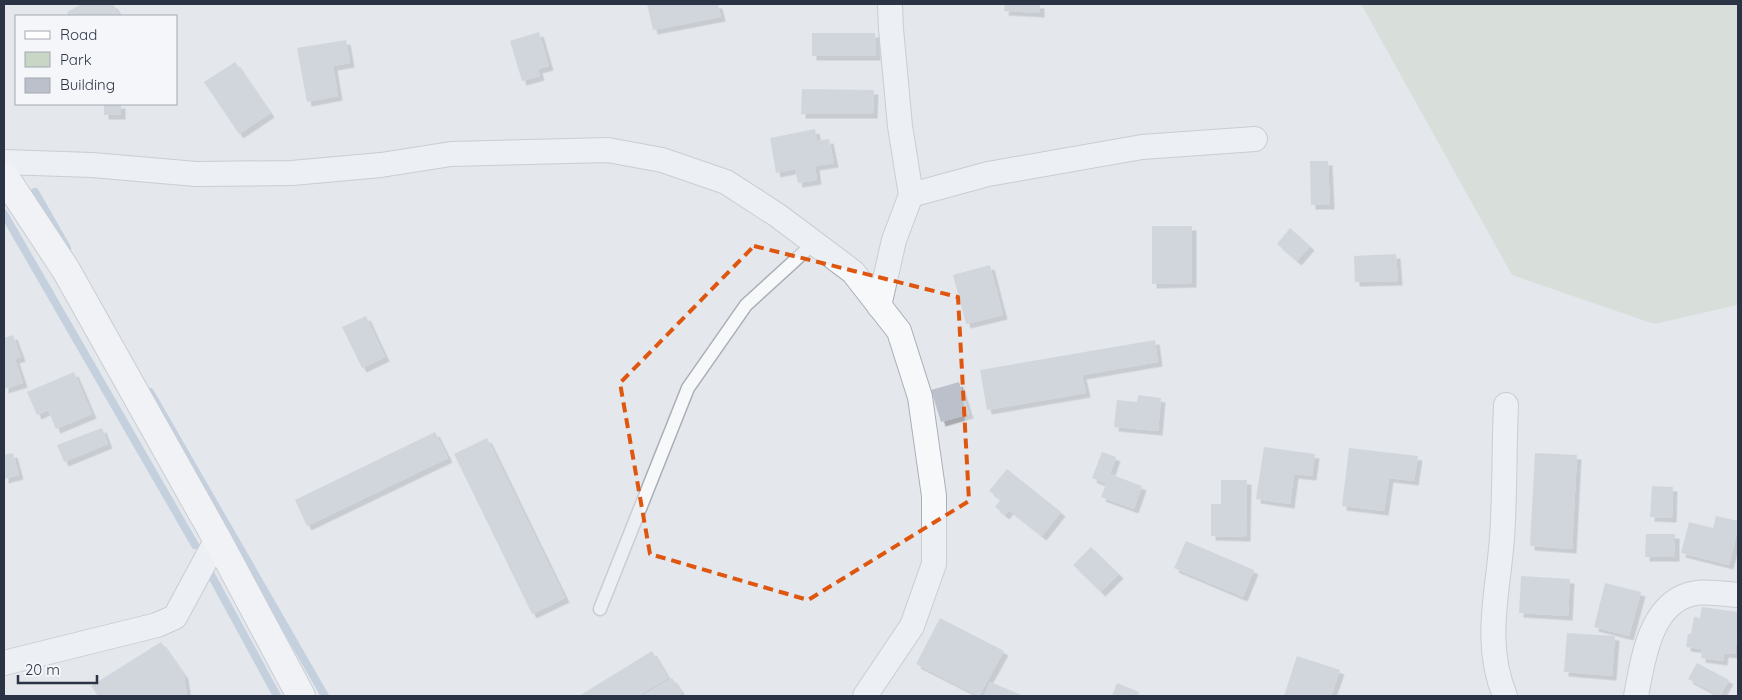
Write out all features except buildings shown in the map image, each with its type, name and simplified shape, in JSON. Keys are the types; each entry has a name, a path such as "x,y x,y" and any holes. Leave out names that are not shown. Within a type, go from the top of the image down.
{"main road":[{"path":"4,176 66,270 217,539 301,696"}],"street":[{"path":"879,306 894,240 911,195 900,126 890,4"},
{"path":"911,195 988,174 1142,147 1254,139"},
{"path":"4,162 92,165 196,174 292,173 381,165 451,154 608,150 662,160 726,182 777,215 853,272 899,331 920,397 934,496 934,564 912,626 866,696"},
{"path":"1505,696 1498,678 1494,649 1494,604 1502,539 1506,405"},
{"path":"4,663 158,625 175,617 217,539"},
{"path":"1636,696 1643,659 1656,622 1673,602 1696,593 1738,596"}],"lane":[{"path":"600,609 688,388 746,304 814,243"}],"highlighted area":[{"path":"754,246 958,297 969,501 808,600 650,554 620,383"}],"green space":[{"path":"1361,4 1738,4 1738,305 1654,324 1512,275"}],"waterway":[{"path":"35,192 67,248"},
{"path":"4,214 195,545"},
{"path":"150,392 325,696"},
{"path":"209,571 277,696"}]}
